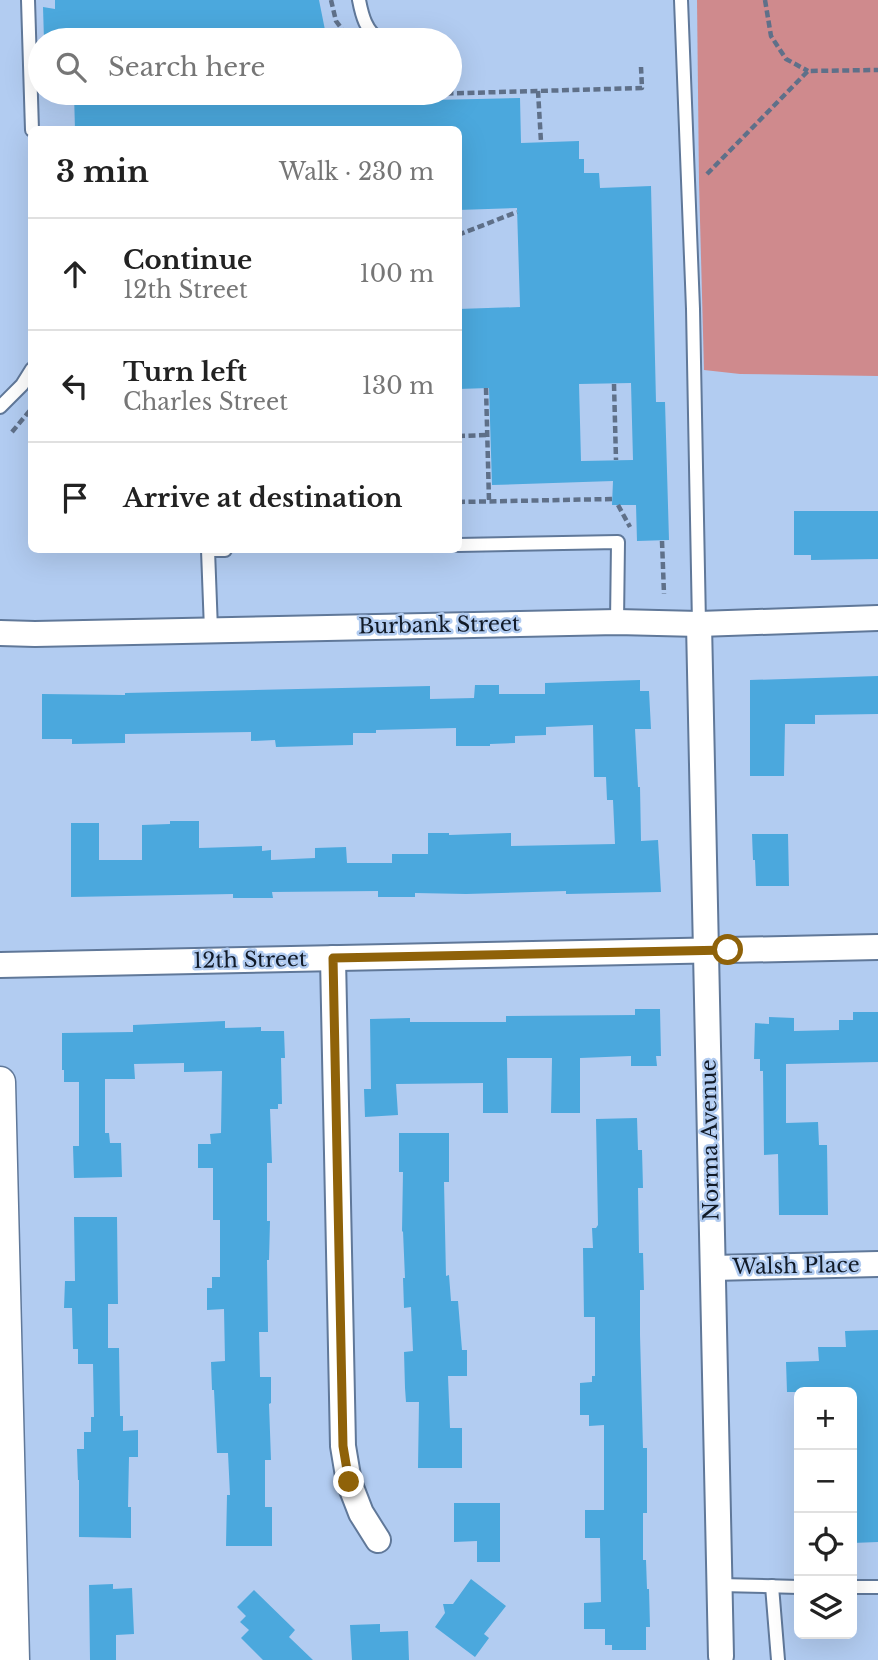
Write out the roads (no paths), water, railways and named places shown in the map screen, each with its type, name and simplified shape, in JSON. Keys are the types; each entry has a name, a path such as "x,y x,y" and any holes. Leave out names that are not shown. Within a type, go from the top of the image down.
{"street":[{"name":"Burbank Street","path":"0,633 617,622 699,624 878,618"},
{"name":"Norma Avenue","path":"699,624 721,1656"},
{"name":"12th Street","path":"0,965 878,947"},
{"path":"333,958 343,1446 349,1482 361,1513 378,1540"},
{"path":"0,1082 6,1570 14,1660"},
{"name":"Walsh Place","path":"713,1268 878,1264"}],"lane":[{"path":"28,0 29,28"},
{"path":"359,0 368,28"},
{"path":"681,0 693,309 699,624"},
{"path":"31,105 32,126"},
{"path":"0,407 28,375"},
{"path":"462,545 618,542 617,622"},
{"path":"208,553 211,630"},
{"path":"720,1585 794,1587"},
{"path":"772,1586 778,1660"},
{"path":"857,1587 878,1587"}]}
